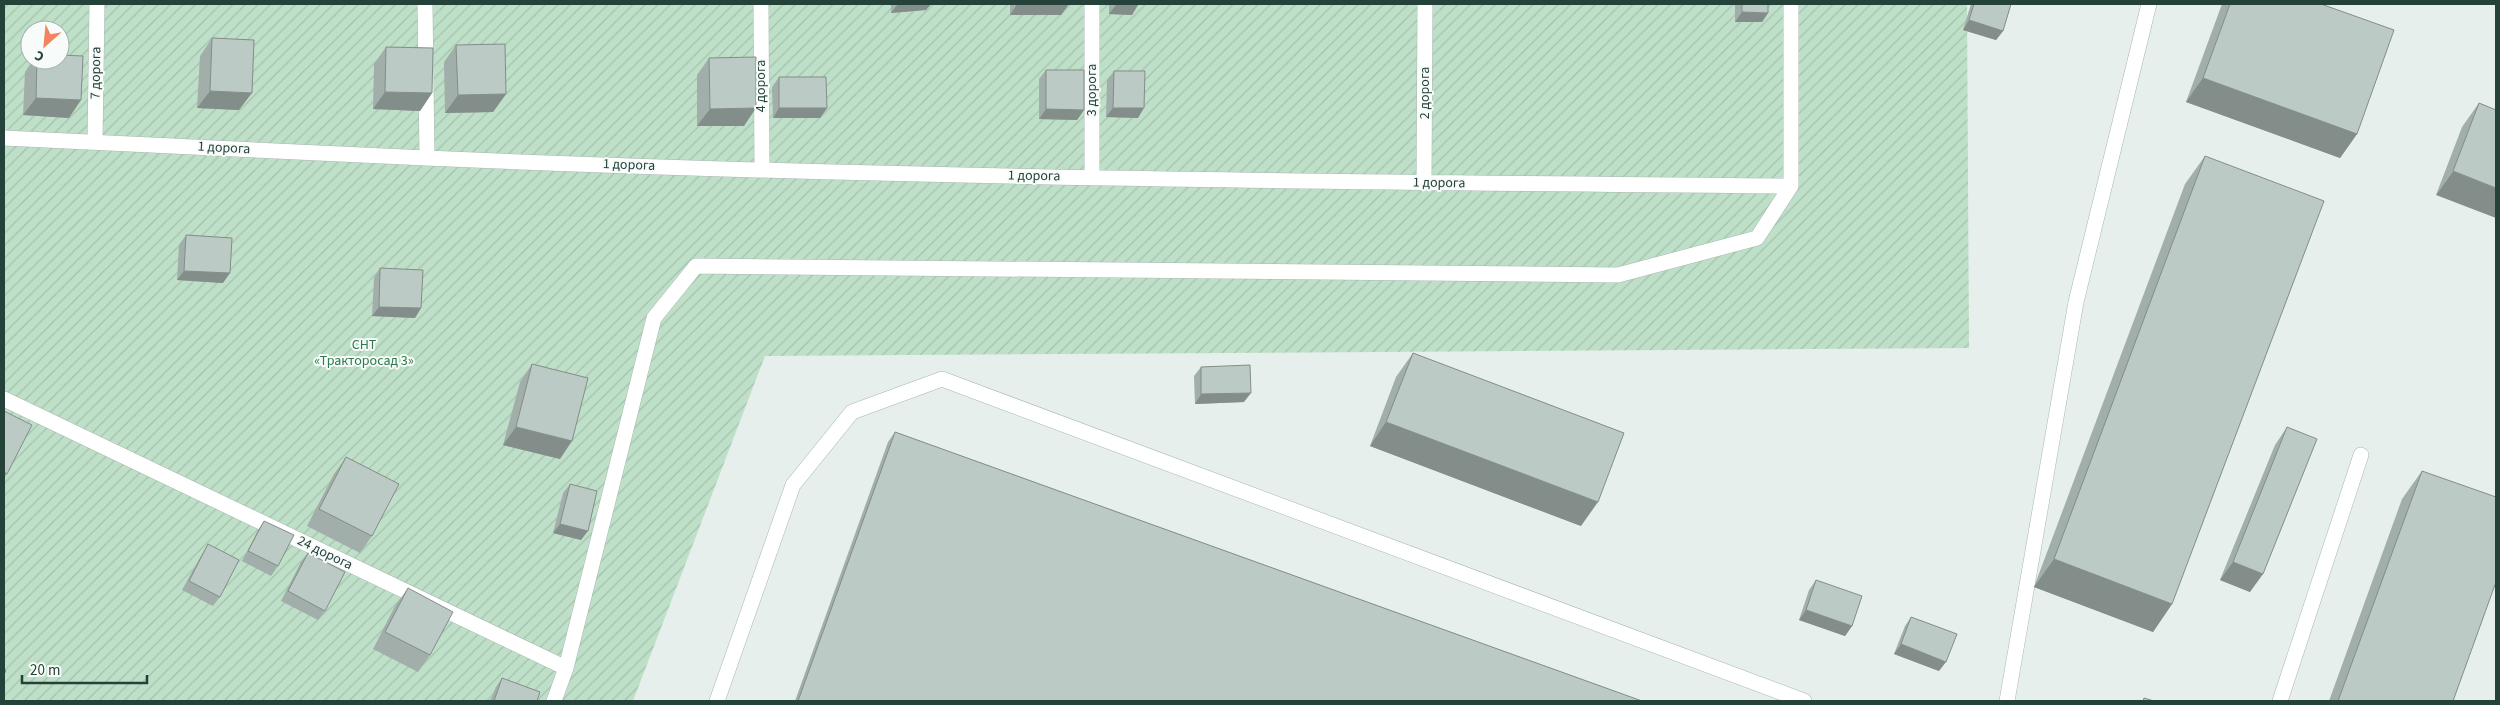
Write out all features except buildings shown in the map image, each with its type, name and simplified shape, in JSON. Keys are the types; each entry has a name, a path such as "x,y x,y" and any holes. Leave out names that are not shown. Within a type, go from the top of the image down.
{"street":[{"name":"7 дорога","path":"95,142 97,4"},
{"path":"425,4 427,158"},
{"name":"4 дорога","path":"761,4 762,169"},
{"name":"3 дорога","path":"1092,4 1092,177"},
{"name":"2 дорога","path":"1424,183 1425,4"},
{"path":"554,701 566,668 654,318 696,266 1618,275 1757,238 1791,186 1791,4"},
{"path":"2007,701 2076,302 2149,4"},
{"name":"1 дорога","path":"4,138 427,158 762,169 1424,183 1791,186"},
{"path":"717,701 793,485 852,412 942,379 1804,701"},
{"name":"24 дорога","path":"4,399 566,668"},
{"path":"2280,701 2361,455"}],"green space":[{"name":"СНТ «Тракторосад 3»","path":"4,4 1967,4 1969,348 765,356 633,701 4,701"}]}
